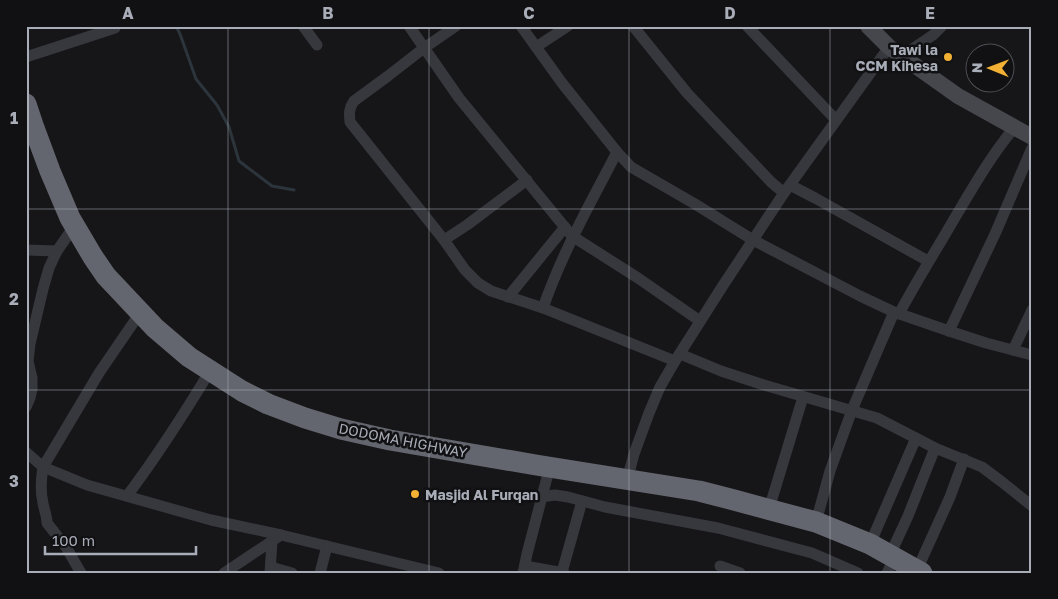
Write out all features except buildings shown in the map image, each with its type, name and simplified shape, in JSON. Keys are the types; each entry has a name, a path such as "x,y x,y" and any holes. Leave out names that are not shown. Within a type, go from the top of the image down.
{"highway":[{"name":"DODOMA HIGHWAY","path":"26,104 50,171 74,225 106,276 155,328 189,357 242,391 268,404 305,418 341,429 390,440 699,491 769,509 816,522 870,544 891,562 920,571"}],"street":[{"path":"304,26 317,45"},
{"path":"409,26 459,98 569,232 700,321"},
{"path":"456,26 354,101 349,113 350,122 444,240 465,270 478,283 491,291 678,357 803,397 877,418 935,448 982,467 1032,506"},
{"path":"522,26 562,83 631,167 753,240 896,313 986,343 1032,355"},
{"path":"536,47 568,26"},
{"path":"633,26 687,93 771,182 928,261"},
{"path":"747,26 836,120"},
{"path":"868,26 895,52 958,96 1032,137"},
{"path":"627,480 649,413 660,387 700,321 787,189 868,77 895,52 933,35 942,26"},
{"path":"26,57 115,28"},
{"path":"816,522 830,471 852,410 896,313 984,169 1014,128"},
{"path":"949,331 995,234 1032,148"},
{"path":"543,308 569,232 617,152"},
{"path":"444,240 527,180"},
{"path":"26,407 32,389 32,378 27,361 43,289 49,268 57,251 74,225"},
{"path":"508,297 569,232"},
{"path":"26,250 57,251"},
{"path":"1013,350 1032,310"},
{"path":"80,573 66,547 47,523 41,494 43,467 99,373 140,313"},
{"path":"127,496 162,448 210,371"},
{"path":"769,509 803,397"},
{"path":"870,544 916,438"},
{"path":"891,562 935,448"},
{"path":"26,452 43,467 87,485 277,538 326,546 439,573"},
{"path":"920,571 964,459"},
{"path":"550,466 524,569 563,572 582,501"},
{"path":"541,497 555,495 568,497 604,507 718,528 812,553 858,573"},
{"path":"277,538 270,570 292,573"},
{"path":"224,573 277,538"},
{"path":"320,573 326,546"},
{"path":"720,566 740,573"}],"waterway":[{"path":"176,26 196,79 217,105 229,127 239,161 272,186 294,190"}],"place":[{"name":"Tawi la CCM Kihesa","path":"948,57"},
{"name":"Masjid Al Furqan","path":"415,494"}]}
